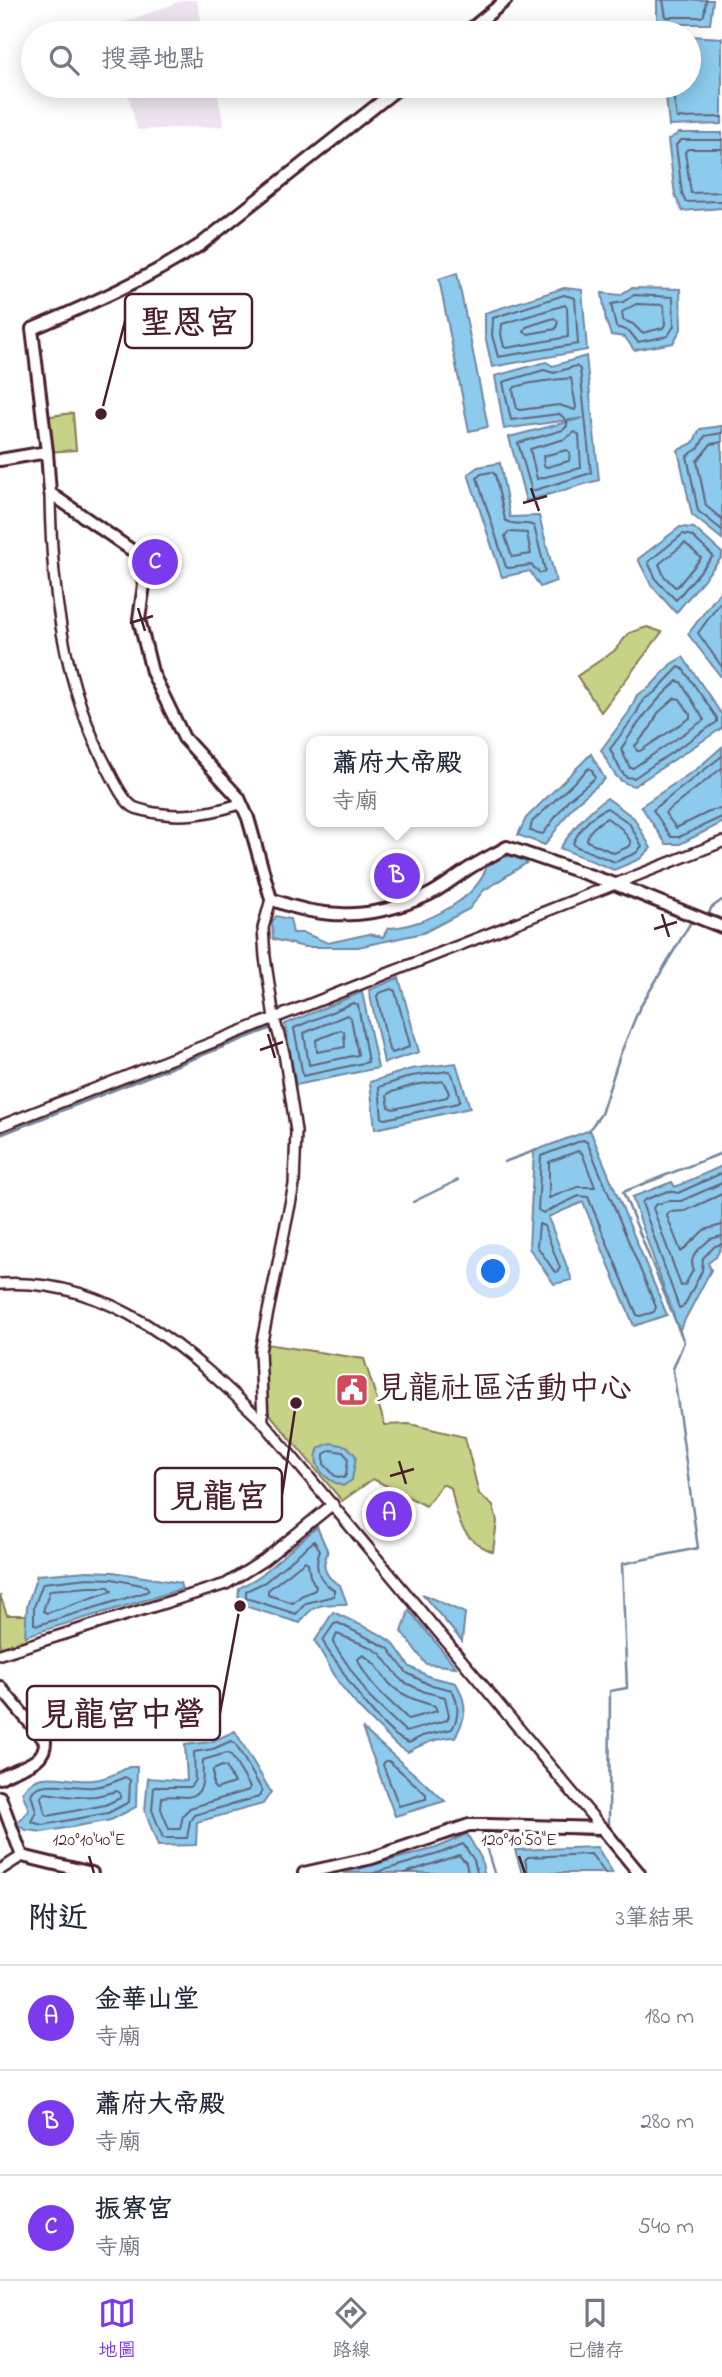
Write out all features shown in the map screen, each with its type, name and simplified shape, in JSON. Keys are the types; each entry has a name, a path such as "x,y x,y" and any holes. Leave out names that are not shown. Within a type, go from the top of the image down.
{"street":[{"path":"481,21 506,0"},
{"path":"240,804 208,814 183,816 132,807 96,746 72,676 60,624 51,544 47,452 32,329 124,289 200,245 386,98"},
{"path":"0,460 47,452"},
{"path":"50,493 140,556 144,586 139,620 152,672 184,738 239,797 248,818 271,899 263,928 274,1018 284,1054 296,1131 294,1185 260,1351 263,1422"},
{"path":"0,1126 722,842"},
{"path":"271,899 293,908 327,914 359,915 381,911 431,894 507,847 615,884 722,928"},
{"path":"0,1284 54,1287 97,1299 139,1318 204,1366 263,1422 639,1873"},
{"path":"0,1654 226,1584 264,1560 333,1504"},
{"path":"0,1687 45,1741 43,1755 0,1778"},
{"path":"0,1797 22,1856"},
{"path":"304,1873 372,1858 469,1825 602,1828"},
{"path":"0,1870 22,1856 92,1873"}],"shaded area":[{"path":"184,0 197,0 201,21 127,21"},
{"path":"129,98 218,98 224,126 137,130"}],"green space":[{"path":"73,413 76,450 47,452 43,417"},
{"path":"647,627 662,632 601,712 577,676 614,651 629,633"},
{"path":"266,1344 364,1359 385,1425 410,1424 465,1437 479,1494 493,1506 497,1521 493,1552 473,1541 467,1534 458,1519 451,1488 442,1484 426,1506 373,1479 342,1501 263,1406 263,1355"},
{"path":"0,1595 7,1615 27,1615 26,1645 0,1654"}],"water":[{"path":"657,0 713,0 710,24 701,24 701,21 657,21"},
{"path":"701,37 722,38 722,124 669,126 666,98 701,98"},
{"path":"679,133 722,133 722,208 682,211 675,195 668,140"},
{"path":"457,273 488,427 469,431 439,279"},
{"path":"564,288 582,290 587,350 492,367 485,335 485,313"},
{"path":"631,288 680,289 681,329 673,343 634,350 625,337 611,335 602,293 620,295"},
{"path":"586,356 599,480 526,501 509,437 583,418 504,429 495,376 546,362 553,366"},
{"path":"722,426 722,539 692,515 678,450 693,443 700,429"},
{"path":"500,463 510,517 539,516 556,581 540,587 530,571 502,577 468,474 478,467"},
{"path":"680,527 694,528 722,553 722,557 676,613 651,585 638,559"},
{"path":"722,589 722,678 688,634"},
{"path":"683,657 722,715 722,728 634,786 627,784 614,773 601,750 629,712 637,695 650,687 671,664"},
{"path":"722,747 722,823 680,844 666,844 641,806 698,768"},
{"path":"591,754 605,779 574,805 545,845 518,835 526,818"},
{"path":"607,798 634,818 651,848 640,859 614,870 560,848 581,821"},
{"path":"511,856 528,862 483,891 469,909 423,933 358,947 304,947 273,939 272,922 276,916 290,919 293,933 304,933 328,943 369,934 383,937 388,928 417,922 448,909 473,889 487,864 498,858"},
{"path":"399,978 419,1052 384,1063 369,990"},
{"path":"362,992 378,1068 296,1085 285,1024"},
{"path":"456,1063 470,1108 375,1129 370,1082 411,1069"},
{"path":"590,1130 667,1315 634,1326 583,1202 548,1217 572,1280 554,1284 529,1248 534,1151"},
{"path":"722,1166 722,1245 716,1257 708,1263 711,1270 679,1331 632,1197 672,1182 675,1187"},
{"path":"330,1443 347,1446 356,1456 352,1480 343,1486 331,1480 318,1467 319,1448"},
{"path":"317,1527 328,1552 326,1571 331,1579 340,1585 347,1604 314,1608 300,1623 238,1604 239,1588 260,1576"},
{"path":"113,1572 180,1583 182,1589 25,1636 27,1606 37,1575"},
{"path":"422,1594 465,1613 462,1641"},
{"path":"409,1610 456,1667 426,1664 402,1632"},
{"path":"333,1612 393,1643 410,1667 430,1677 456,1683 463,1697 464,1717 455,1737 442,1738 408,1752 396,1745 359,1708 339,1683 315,1641"},
{"path":"362,1728 445,1801 395,1816"},
{"path":"235,1731 271,1792 263,1804 197,1822 196,1845 158,1846 145,1811 148,1778 187,1781 185,1745 211,1742"},
{"path":"129,1767 137,1767 136,1807 111,1820 43,1832 26,1830 16,1824 29,1810 22,1792 29,1784 54,1777 98,1779"},
{"path":"467,1834 481,1858 484,1873 343,1873 436,1848"},
{"path":"597,1847 613,1873 522,1873 515,1850"}],"waterway":[{"path":"589,1130 601,1114 620,1055 639,1009 691,922 616,892"},
{"path":"722,900 711,908 709,914 722,919"},
{"path":"0,1135 269,1029"},
{"path":"504,1162 537,1150"},
{"path":"609,1824 610,1691 627,1688 622,1564 698,1548 673,1369 684,1342 623,1192 722,1153"},
{"path":"413,1202 458,1180"},
{"path":"494,1873 482,1833 550,1832 602,1836"}],"place":[{"name":"聖恩宮","path":"101,414"},
{"name":"振寮宮","path":"155,562"},
{"name":"蕭府大帝殿","path":"397,876"},
{"name":"見龍社區活動中心","path":"352,1390"},
{"name":"見龍宮","path":"296,1403"},
{"name":"金華山堂","path":"389,1514"},
{"name":"見龍宮中營","path":"240,1606"}]}
